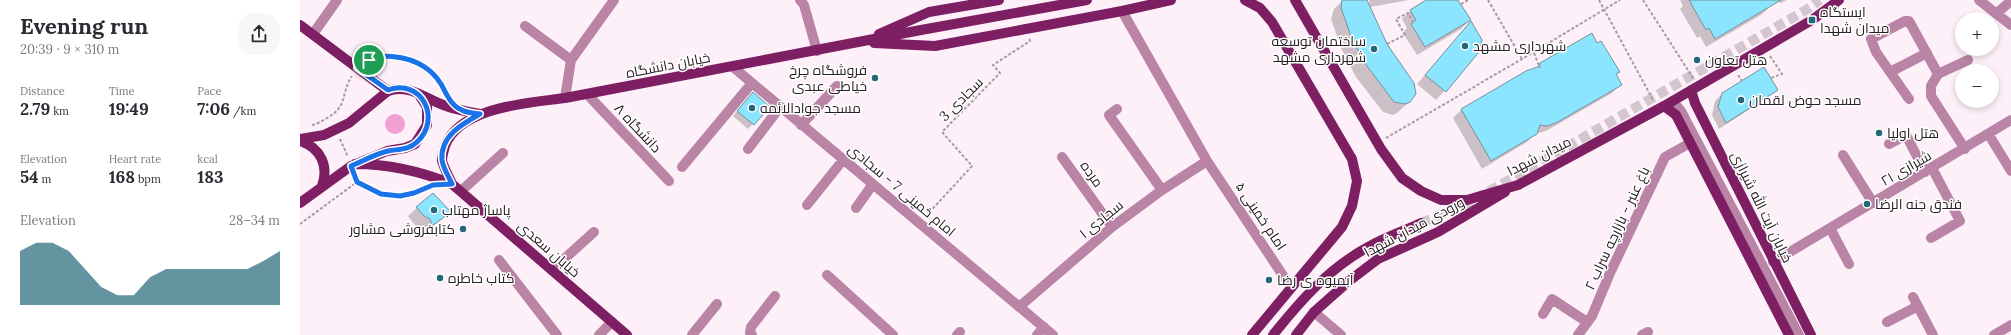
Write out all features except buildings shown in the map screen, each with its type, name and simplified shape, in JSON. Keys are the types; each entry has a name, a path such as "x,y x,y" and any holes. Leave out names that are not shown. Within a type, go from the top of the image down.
{"main road":[{"path":"860,42 929,12 999,0"},
{"path":"860,42 1087,0"},
{"path":"860,42 935,46 1025,30 1171,0"},
{"path":"1245,0 1260,8 1272,22 1352,159 1357,181 1352,206 1342,227 1252,335"},
{"name":"میدان شهدا","path":"1294,0 1378,143 1402,178 1421,191 1441,200 1467,200 1518,185 1695,88 1812,20 1839,0"},
{"path":"305,30 388,90"},
{"name":"خیابان دانشگاه","path":"480,114 518,105 566,98 860,42"},
{"path":"300,140 324,135 349,123 388,90 402,88 417,93 434,102 480,114"},
{"name":"خیابان آیت الله شیرازی","path":"1695,88 1695,103 1773,262 1811,335"},
{"path":"300,203 353,165 387,151 405,148 415,144 420,139 427,125 428,116 424,100 417,93"},
{"path":"1665,105 1676,115 1789,335"},
{"path":"452,184 442,161 446,143 458,126 480,114"},
{"path":"300,140 308,144 320,155 325,170 322,186"},
{"path":"353,165 375,164 401,168 434,176 452,184"},
{"name":"خیابان سعدی","path":"452,184 625,334"},
{"name":"ورودی میدان شهدا","path":"1296,335 1314,312 1378,259 1438,232 1518,185"},
{"path":"1273,335 1305,296 1338,266 1370,245 1421,223"}],"street":[{"path":"305,30 336,0"},
{"path":"566,98 571,60 614,0"},
{"path":"800,0 804,5 817,51"},
{"path":"1979,0 1996,12"},
{"path":"1998,12 2011,1"},
{"name":"امام خمینی ۵","path":"1122,11 1207,161 1284,277 1292,286"},
{"path":"1999,15 2011,25"},
{"path":"1909,99 1876,52 1871,39 1905,21 1909,21 1938,74"},
{"path":"525,26 571,60"},
{"path":"1890,72 1927,53"},
{"path":"1964,149 1931,96 1930,86 1938,74 1968,60"},
{"name":"امام خمینی 7 - سجادی","path":"733,67 1019,307 1040,331 1053,335"},
{"path":"682,167 752,83"},
{"path":"801,125 837,86"},
{"name":"دانشگاه ۸","path":"587,94 669,181"},
{"path":"1665,105 1681,111 1799,335"},
{"path":"748,149 780,107"},
{"path":"1117,108 1108,115 1162,190"},
{"name":"شیرازی ۲۱","path":"1773,262 1989,135 2011,120"},
{"path":"1888,144 1906,135 1960,221 1931,238"},
{"path":"1989,135 2011,171"},
{"name":"باغ عنبر - بازارچه سراب ۲","path":"1578,335 1592,316 1610,273 1665,157 1690,143"},
{"path":"461,191 503,153"},
{"path":"1843,155 1873,203"},
{"name":"مرده","path":"1062,157 1112,227"},
{"path":"807,205 843,160"},
{"name":"سجادی ۱","path":"1019,307 1112,227 1162,190 1207,161"},
{"path":"856,208 873,184"},
{"path":"1830,228 1849,264"},
{"path":"552,270 594,232"},
{"path":"499,260 557,335"},
{"path":"827,275 893,335"},
{"path":"752,335 750,333 751,327 775,296"},
{"path":"1913,297 1933,335"},
{"path":"1542,314 1552,299 1587,322"},
{"path":"692,335 718,304"},
{"path":"1887,322 1918,306"},
{"path":"1314,312 1341,335"},
{"path":"599,335 612,322"},
{"path":"1994,335 2011,325"}],"path":[{"path":"1461,4 1468,0"},
{"path":"1488,0 1522,59"},
{"path":"1599,0 1665,105"},
{"path":"1378,143 1522,59 1604,8 1620,0"},
{"path":"1643,0 1695,88"},
{"path":"1387,44 1405,35 1396,19 1408,13 1413,22"},
{"name":"سجادی 3","path":"920,223 972,166 942,132 1000,73 994,65 1030,41 1025,30"},
{"path":"1765,47 1782,74 1771,78"},
{"path":"1533,52 1540,68"},
{"path":"308,126 316,124 332,115 342,105 348,82 357,68 369,60 382,56 398,56 416,62 434,75 452,102 461,110"},
{"path":"332,115 353,165 357,182 369,189 392,195 414,193 433,185"},
{"path":"300,224 357,182"}],"shaded area":[{"path":"391,114 399,114 405,120 405,128 399,134 391,134 385,128 385,120"}],"tunnel":[{"path":"1421,223 1474,200 1806,10 1820,0"}],"place":[{"name":"ایستگاه میدان شهدا","path":"1812,20"},
{"name":"شهرداری مشهد","path":"1465,46"},
{"name":"ساختمان توسعه شهرداری مشهد","path":"1374,49"},
{"name":"هتل تعاون","path":"1697,60"},
{"name":"فروشگاه چرخ خیاطی عبدی","path":"875,78"},
{"name":"مسجد حوض لقمان","path":"1741,100"},
{"name":"مسجد جوادالائمه","path":"752,108"},
{"name":"هتل اولیا","path":"1879,133"},
{"name":"فندق جنه الرضا","path":"1867,204"},
{"name":"پاساژ مهتاب","path":"434,210"},
{"name":"کتابفروشی مشاور","path":"463,229"},
{"name":"کتاب خاطره","path":"440,278"},
{"name":"آبمیوه ی رضا","path":"1269,280"}],"route":[{"path":"382,56 398,56 416,62 428,69 434,75 452,102 461,110 480,114 458,126 446,143 442,161 452,184 433,185 414,193 400,196 381,194 357,182 351,166 387,151 405,148 415,144 420,139 427,125 428,116 427,107 424,100 417,93 402,88 388,90 357,68 369,60 382,56"}]}
